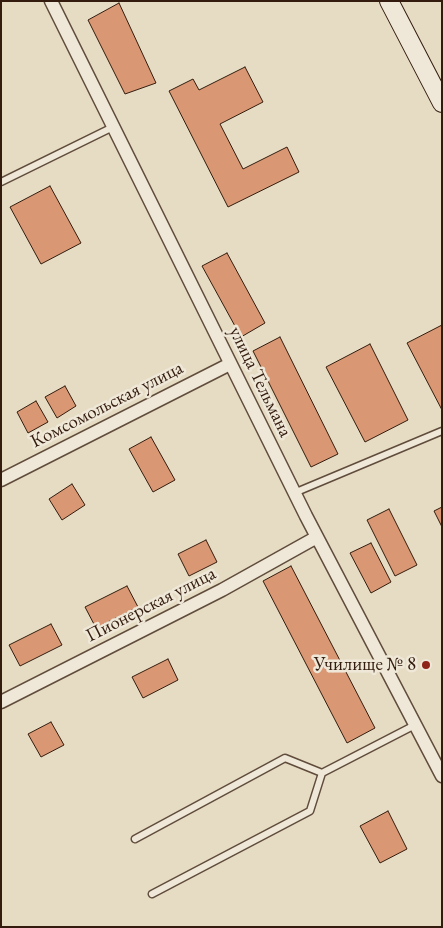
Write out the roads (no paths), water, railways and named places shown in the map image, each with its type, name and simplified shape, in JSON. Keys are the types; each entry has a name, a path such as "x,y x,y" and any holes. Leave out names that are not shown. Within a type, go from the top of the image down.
{"main road":[{"path":"390,1 442,103"}],"street":[{"name":"улица Тельмана","path":"50,1 294,493 442,776"},
{"name":"Комсомольская улица","path":"1,480 230,364"},
{"name":"Пионерская улица","path":"1,702 222,590 317,537"}],"lane":[{"path":"1,182 113,127"},
{"path":"294,493 442,431"},
{"path":"152,894 310,811 322,773 415,725"},
{"path":"135,839 285,758 322,773"}],"place":[{"name":"Училище № 8","path":"426,665"}]}
